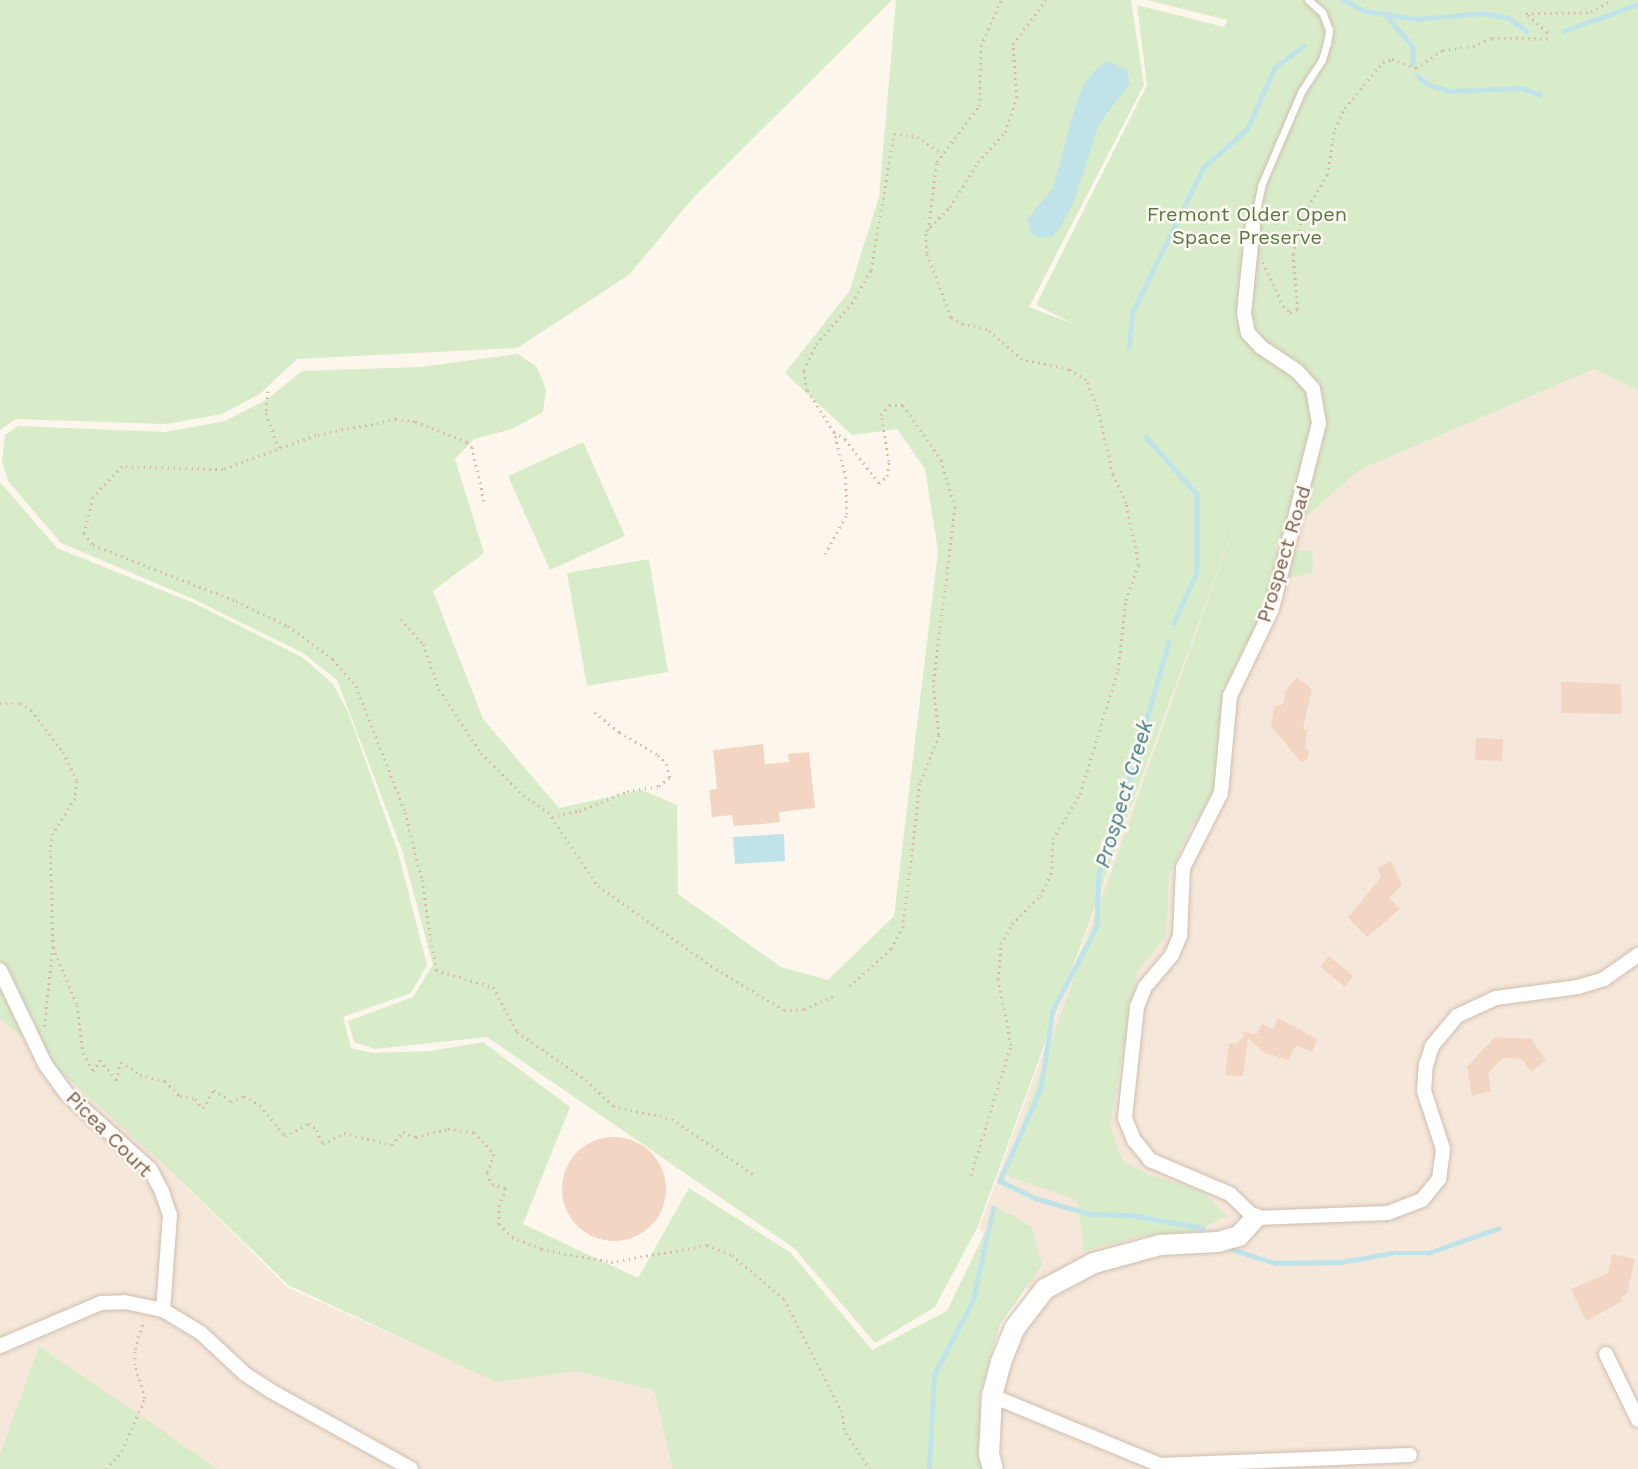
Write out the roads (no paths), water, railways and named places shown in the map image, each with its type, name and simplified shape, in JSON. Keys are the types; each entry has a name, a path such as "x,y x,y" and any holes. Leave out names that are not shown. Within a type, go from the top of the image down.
{"street":[{"name":"Prospect Road","path":"1252,230 1244,313 1248,333 1261,347 1297,371 1313,389 1319,423 1272,609 1230,696 1221,793 1183,868 1180,936 1172,955 1145,987 1137,1007 1125,1118 1134,1140 1150,1160 1230,1194 1255,1218"},
{"path":"993,1469 989,1454 992,1396 1014,1329 1045,1289 1094,1263 1160,1245 1218,1242 1239,1236 1255,1218 1388,1213 1422,1200 1439,1179 1443,1149 1424,1091 1426,1065 1432,1046 1457,1016 1496,998 1578,987 1604,978 1638,955"},
{"name":"Picea Court","path":"0,970 45,1064 67,1094 150,1169 162,1192 170,1215 163,1310"},
{"path":"0,1346 101,1303 148,1306 163,1310 201,1333 245,1374 271,1391 411,1469"},
{"path":"1606,1354 1638,1420"},
{"path":"992,1396 1160,1465 1410,1455"}],"lane":[{"name":"Prospect Road","path":"1252,230 1261,186 1301,92 1322,60 1327,43 1329,30 1322,12 1308,0"}],"water":[{"path":"1107,61 1127,70 1130,84 1099,124 1074,201 1060,228 1053,236 1038,238 1031,234 1027,219 1053,188 1075,107 1084,85 1094,71"},
{"path":"784,834 785,861 735,864 733,837"}],"waterway":[{"path":"1344,0 1365,11 1417,19 1483,13 1509,18 1527,31"},
{"path":"1564,31 1638,4"},
{"path":"1387,16 1413,47 1413,64"},
{"name":"Prospect Creek","path":"1129,347 1132,313 1203,168 1247,129 1275,67 1304,46"},
{"path":"1417,75 1427,84 1448,91 1522,88 1540,95"},
{"name":"Prospect Creek","path":"1146,437 1197,494 1197,573 1174,623"},
{"name":"Prospect Creek","path":"1169,642 1112,842 1099,872 1097,927 1053,1010 1041,1089 1000,1181 1035,1198 1090,1214 1131,1215 1203,1228"},
{"name":"Prospect Creek","path":"929,1469 934,1375 973,1300 993,1208"},
{"path":"1231,1249 1275,1263 1341,1262 1392,1253 1428,1253 1499,1228"}],"park label":[{"name":"Fremont Older Open Space Preserve","path":"1247,226"}]}
